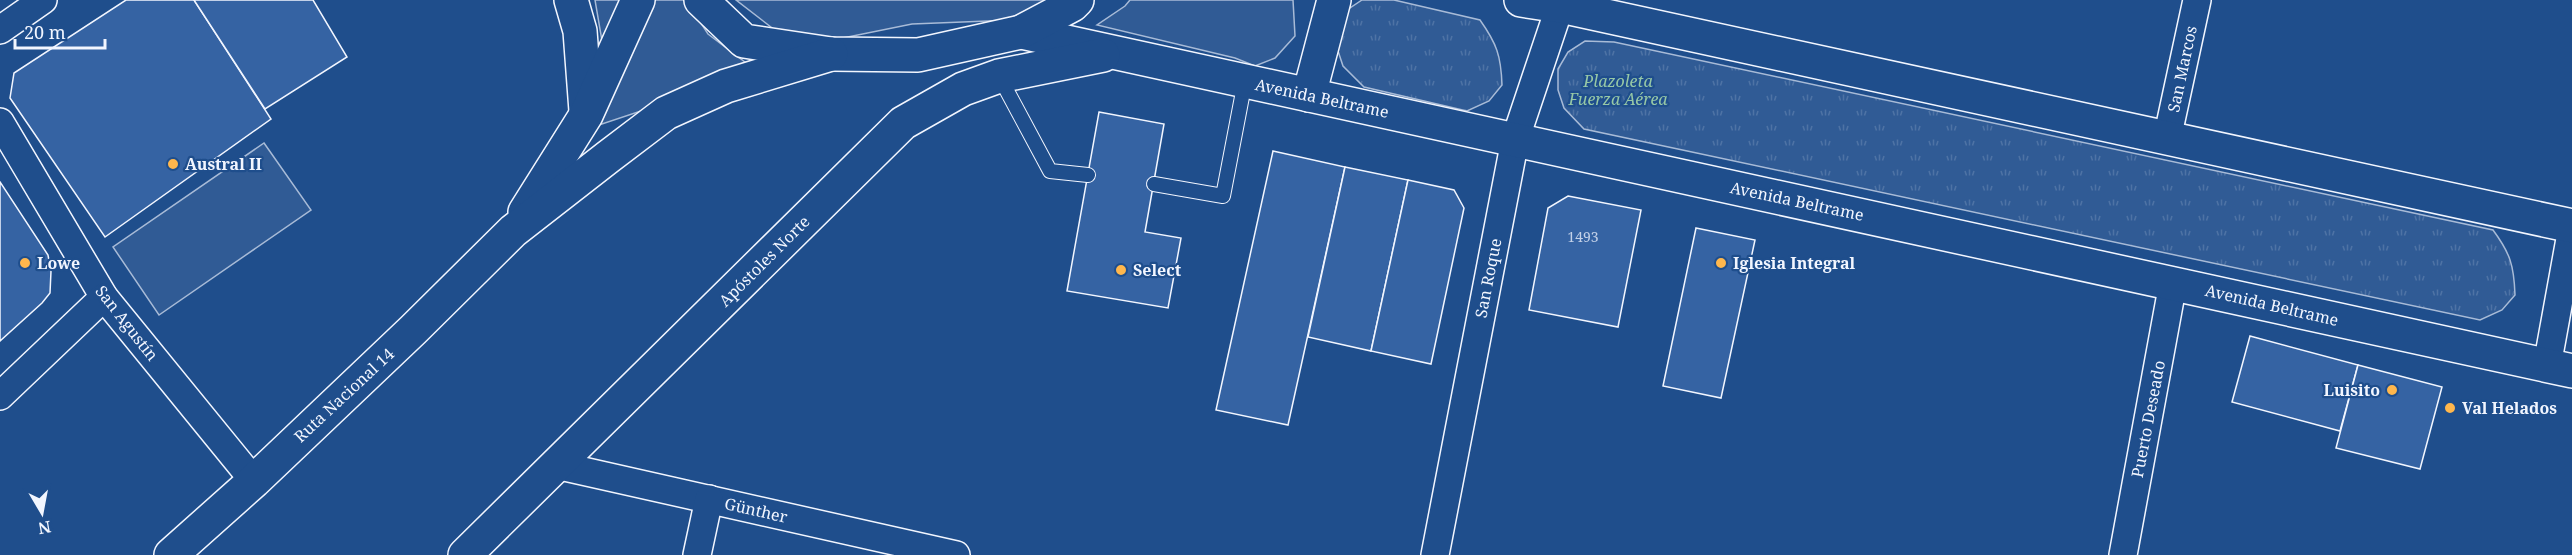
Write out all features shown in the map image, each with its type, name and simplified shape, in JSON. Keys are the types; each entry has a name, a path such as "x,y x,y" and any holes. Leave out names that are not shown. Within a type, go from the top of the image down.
{"main road":[{"path":"571,0 580,31 586,115"},
{"name":"Ruta Nacional 14","path":"513,231 586,115 638,0"},
{"name":"Ruta Nacional 14","path":"701,0 744,41 831,54 918,55 1021,32 1072,5 1077,0"},
{"path":"1309,95 1335,0"},
{"path":"1521,0 1561,3 2572,227"},
{"name":"Avenida Beltrame","path":"1021,32 2559,369"},
{"name":"Apóstoles Norte","path":"465,555 903,123 963,89 999,76 1113,52"},
{"name":"Ruta Nacional 14","path":"171,555 254,481 513,231 666,113 726,86 831,54"}],"street":[{"path":"0,30 44,0"},
{"name":"San Marcos","path":"2168,139 2197,0"},
{"name":"San Roque","path":"1435,555 1515,140 1561,3"},
{"name":"San Agustín","path":"0,122 104,297 254,481"},
{"path":"2559,369 2572,227"},
{"name":"Puerto Deseado","path":"2123,555 2173,283"},
{"path":"0,396 104,297"},
{"name":"Günther","path":"556,465 956,555"},
{"path":"697,555 709,499"}],"lane":[{"path":"999,76 1050,171 1088,175"},
{"path":"1154,184 1223,195 1245,81"}],"shaded area":[{"path":"595,0 620,0 602,41"},
{"path":"649,0 686,0 708,34 758,72 584,130"},
{"path":"736,0 1054,0 1013,20 912,24 833,40 780,34"},
{"path":"1130,0 1293,0 1295,36 1275,58 1255,66 1235,58 1097,25"},
{"path":"264,143 311,210 159,315 113,247"}],"green space":[{"path":"1362,0 1394,0 1480,20 1497,51 1502,85 1489,101 1467,111 1364,87 1343,66 1337,48 1347,10"},
{"name":"Plazoleta Fuerza Aérea","path":"1585,41 1614,42 2493,230 2510,260 2514,275 2515,295 2502,310 2480,320 1584,129 1564,108 1558,90 1558,69 1568,52"}],"building":[{"path":"126,0 194,0 271,119 105,237 10,98 14,73"},
{"path":"194,0 313,0 347,57 265,109"},
{"path":"1099,112 1164,124 1145,232 1181,238 1168,308 1067,291"},
{"path":"1273,151 1345,167 1288,425 1216,410"},
{"path":"1345,167 1408,180 1371,351 1308,337"},
{"path":"1408,180 1454,190 1464,208 1431,364 1371,351"},
{"name":"Lowe","path":"0,182 48,255 51,271 50,293 0,341"},
{"path":"1568,196 1641,210 1618,327 1529,310 1548,208"},
{"path":"1696,228 1755,240 1721,398 1663,386"},
{"path":"2250,336 2358,365 2340,431 2232,402"},
{"path":"2358,365 2442,387 2420,469 2336,448"}],"place":[{"name":"Austral II","path":"173,164"},
{"name":"Lowe","path":"25,263"},
{"name":"Iglesia Integral","path":"1721,263"},
{"name":"Select","path":"1121,270"},
{"name":"Luisito","path":"2392,390"},
{"name":"Val Helados","path":"2450,408"}]}
